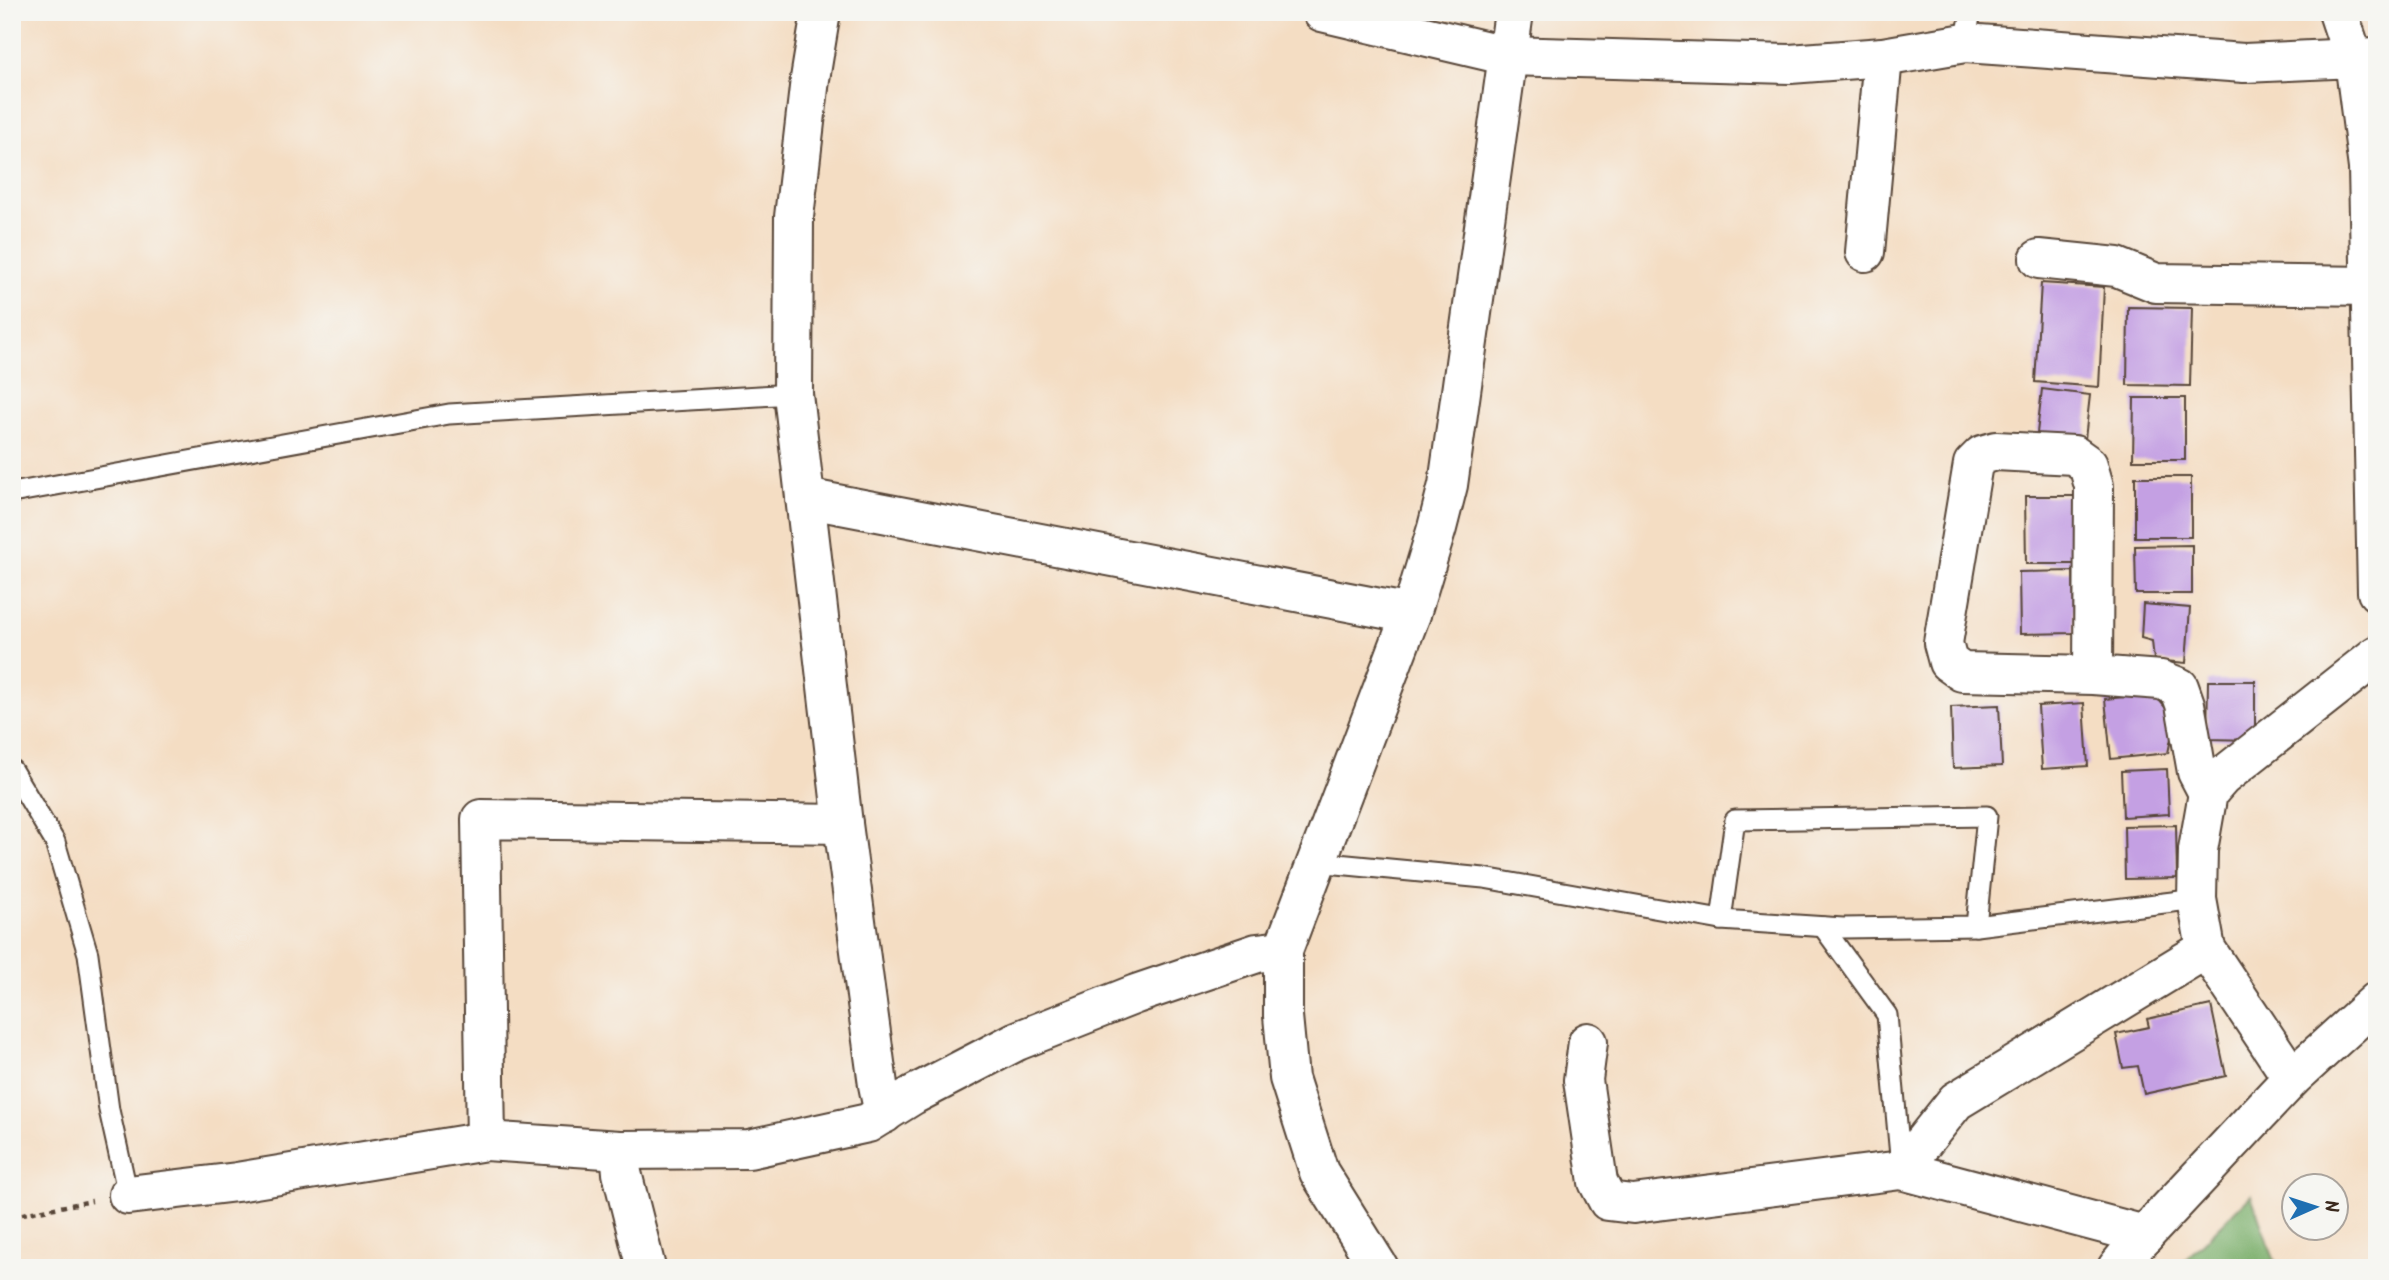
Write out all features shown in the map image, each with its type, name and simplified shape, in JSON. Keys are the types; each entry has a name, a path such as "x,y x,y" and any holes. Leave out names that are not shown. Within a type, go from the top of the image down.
{"street":[{"path":"821,12 810,79 794,217 793,394 843,824 884,1114"},
{"path":"1322,12 1509,56 1790,64 1883,57 1968,27 2244,63 2365,58"},
{"path":"1380,1268 1319,1172 1289,1078 1283,1016 1283,950 1411,614 1448,485 1514,12"},
{"path":"2338,12 2365,58 2377,592"},
{"path":"1865,252 1883,57"},
{"path":"2039,260 2117,267 2156,283 2371,286"},
{"path":"2093,675 2094,486 2088,465 2074,455 1996,451 1982,455 1973,464 1943,643 1948,662 1962,672 2093,675 2161,680 2179,687 2185,704 2197,772 2208,793"},
{"path":"805,498 1411,614"},
{"path":"2292,1078 2206,949 2197,899 2198,850 2208,793 2222,777 2377,655"},
{"path":"486,1141 481,819 843,824"},
{"path":"1901,1170 1956,1101 2206,949"},
{"path":"128,1195 237,1182 486,1141 620,1150 749,1149 868,1123 913,1095 1017,1041 1148,990 1257,953 1283,950"},
{"path":"2117,1268 2292,1078 2377,1001"},
{"path":"1588,1042 1583,1080 1598,1182 1608,1201 1633,1205 1901,1170 2145,1235"},
{"path":"620,1150 622,1173 646,1268"}],"lane":[{"path":"12,493 449,414 793,394"},
{"path":"12,770 55,842 88,954 109,1110 128,1195"},
{"path":"1721,920 1735,820 1987,816 1976,926"},
{"path":"1316,862 1484,878 1721,920 1823,927 1976,926 2197,899"},
{"path":"1823,927 1887,1014 1901,1170"}],"path":[{"path":"12,1216 128,1195"}],"green space":[{"path":"2251,1195 2277,1268 2177,1268"}],"building":[{"path":"2041,283 2104,287 2099,387 2035,382"},
{"path":"2128,307 2192,308 2190,386 2127,385"},
{"path":"2042,389 2090,395 2084,448 2036,442"},
{"path":"2134,398 2185,398 2185,460 2133,460"},
{"path":"2135,477 2191,477 2191,537 2135,537"},
{"path":"2025,496 2076,496 2076,564 2026,564"},
{"path":"2192,545 2192,594 2136,594 2135,546"},
{"path":"2073,571 2074,633 2020,634 2019,572"},
{"path":"2143,604 2190,608 2186,663 2154,660 2152,641 2141,638"},
{"path":"2208,681 2255,681 2255,740 2207,739"},
{"path":"2154,694 2175,719 2168,753 2111,759 2105,699"},
{"path":"2084,703 2088,766 2042,769 2038,706"},
{"path":"1999,705 2002,766 1953,768 1951,707"},
{"path":"2167,769 2169,814 2123,817 2121,771"},
{"path":"2176,825 2177,878 2125,879 2124,826"},
{"path":"2211,1005 2226,1076 2144,1094 2138,1066 2123,1068 2116,1034 2149,1027 2147,1019"}]}
